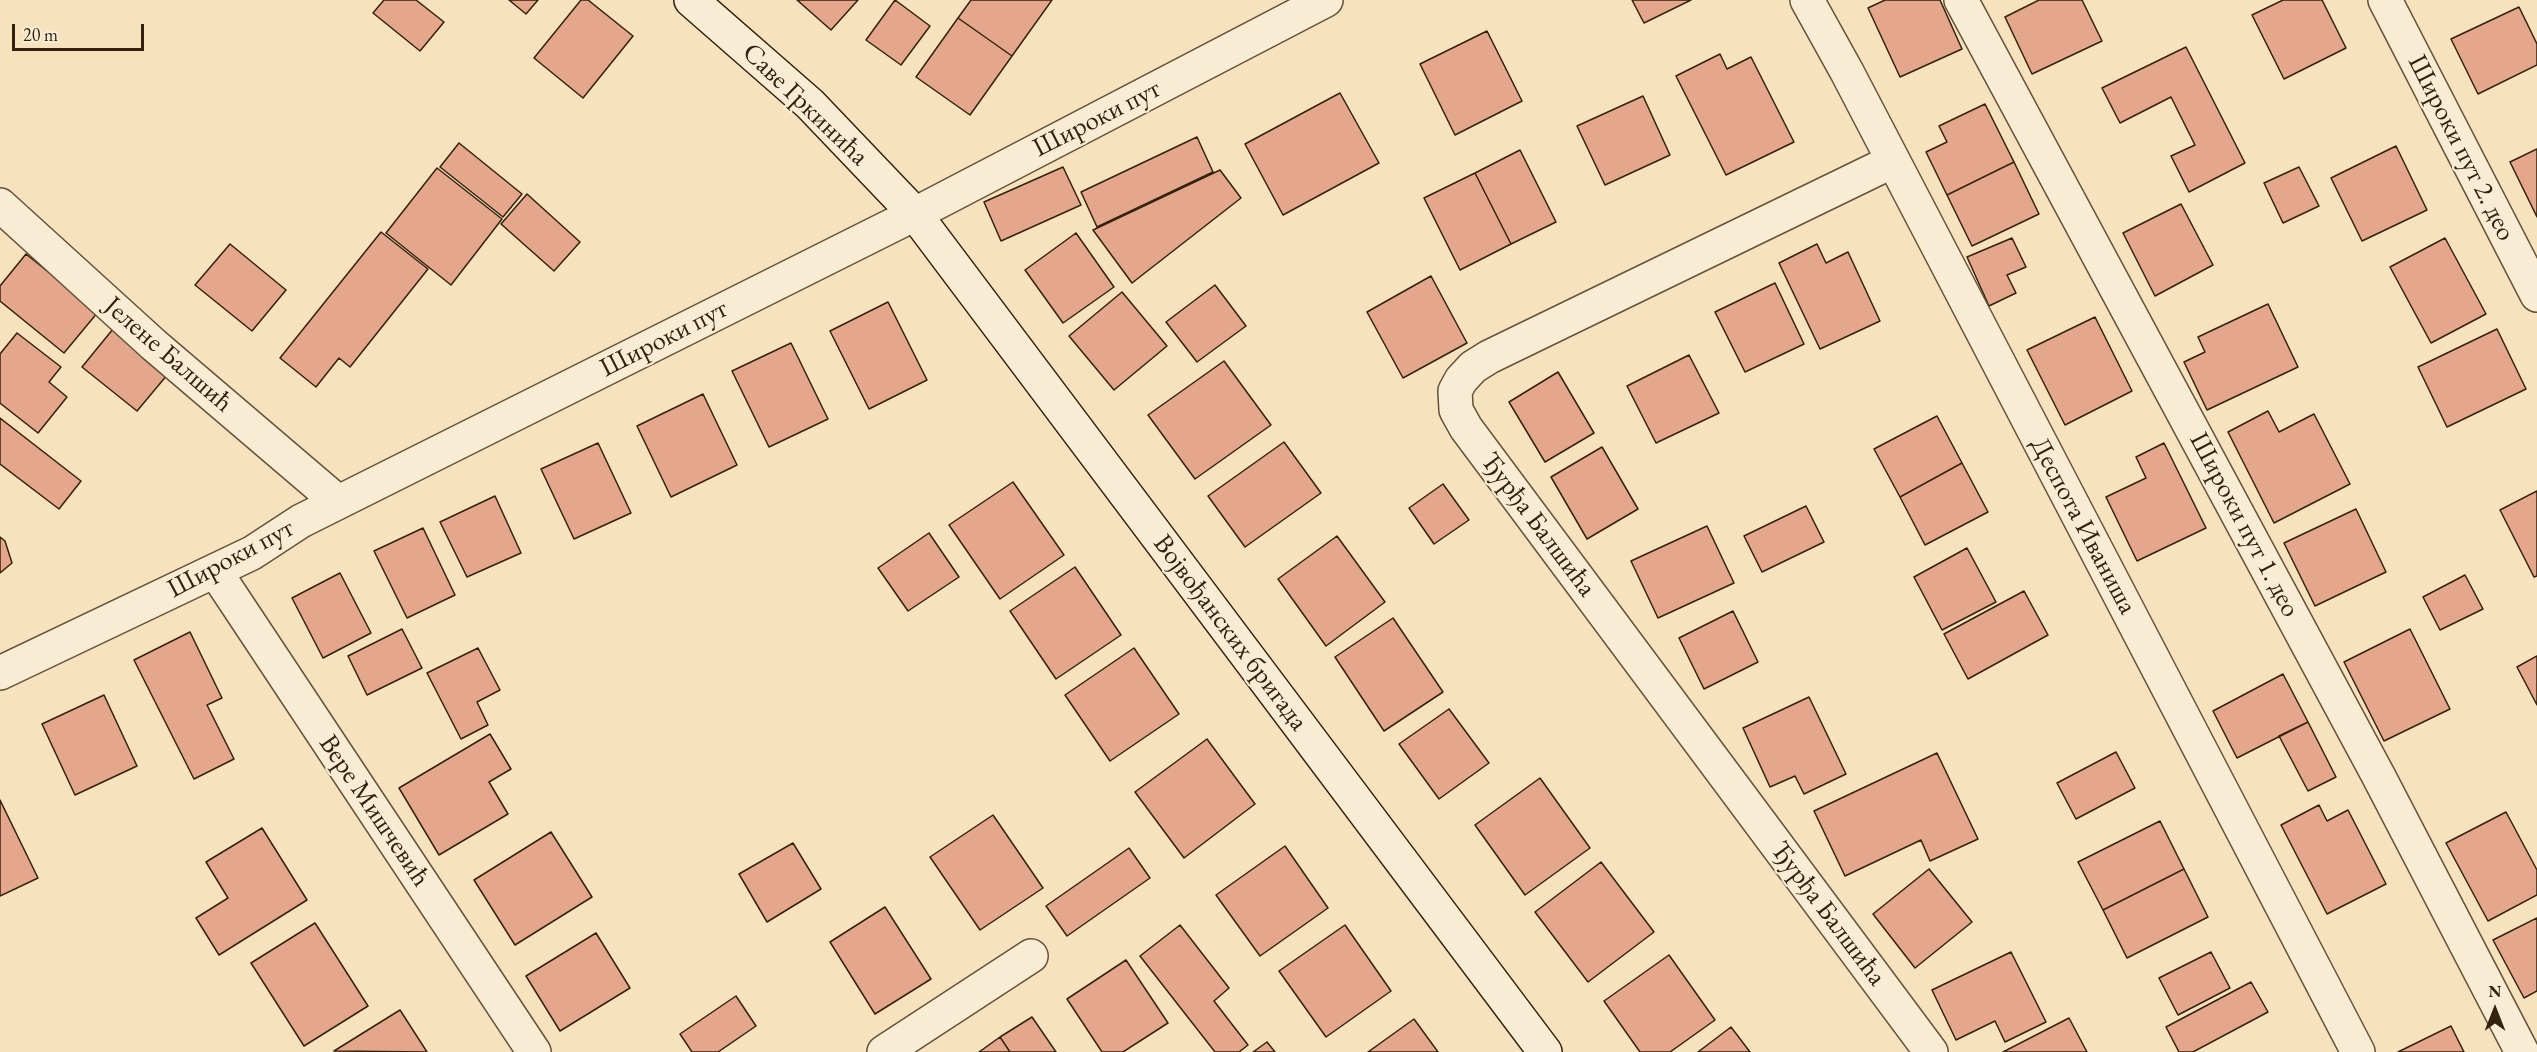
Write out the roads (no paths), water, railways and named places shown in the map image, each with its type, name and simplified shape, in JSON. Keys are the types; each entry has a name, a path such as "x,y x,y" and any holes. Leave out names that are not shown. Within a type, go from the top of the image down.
{"street":[{"name":"Саве Гркинића","path":"691,0 810,104 915,213"},
{"name":"Деспота Иваниша","path":"1807,0 2358,1052"},
{"name":"Широки пут 1. део","path":"1961,0 2373,765 2522,1052"},
{"name":"Широки пут 2. део","path":"2385,0 2537,295"},
{"name":"Широки пут","path":"0,673 252,553 301,521 915,213 1320,1"},
{"name":"Ђурђа Балшића","path":"1893,161 1489,357 1473,367 1461,380 1455,392 1456,410 1466,428 1931,1052"},
{"name":"Јелене Балшић","path":"0,205 154,345 339,502"},
{"name":"Војвођанских бригада","path":"915,213 1545,1052"},
{"name":"Вере Мишчевић","path":"215,571 534,1052"},
{"path":"884,1052 1031,956"}]}
